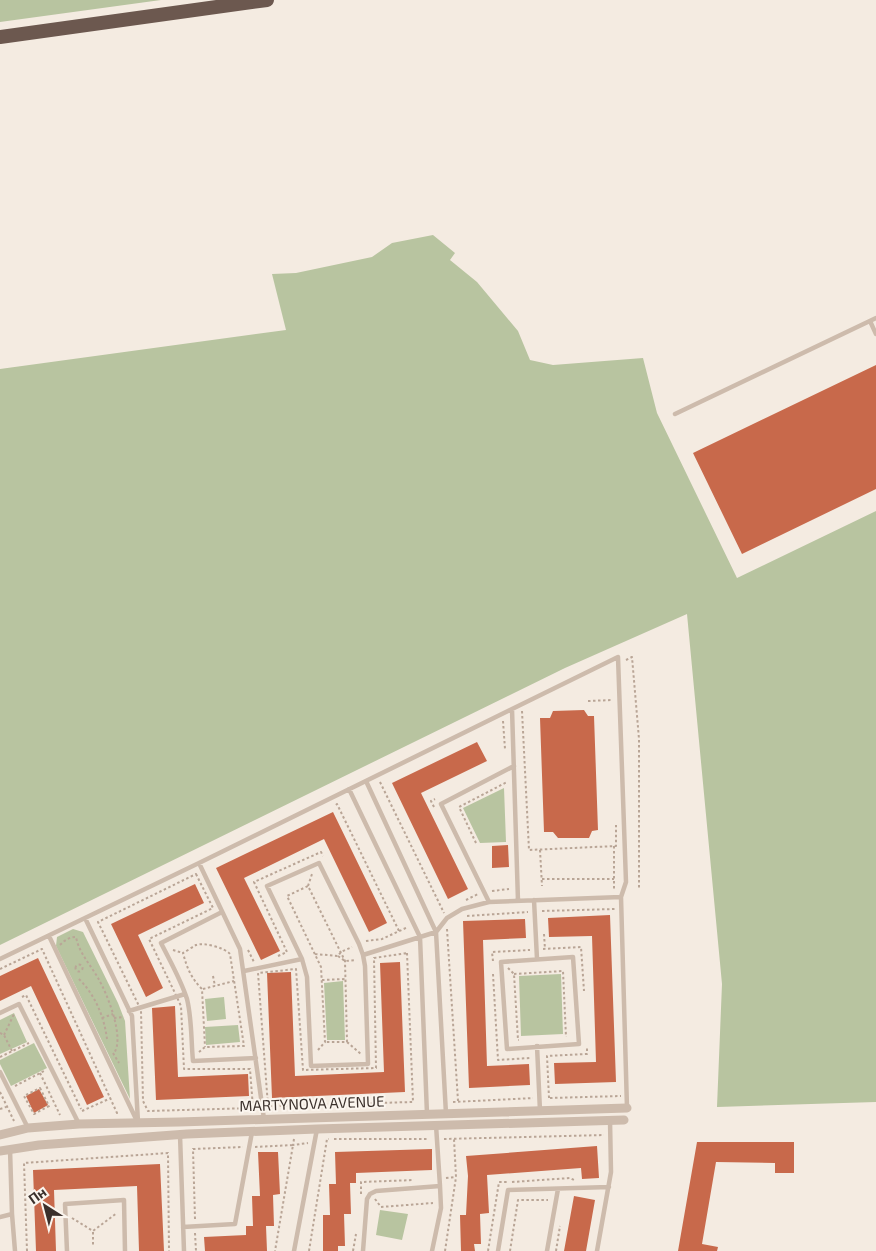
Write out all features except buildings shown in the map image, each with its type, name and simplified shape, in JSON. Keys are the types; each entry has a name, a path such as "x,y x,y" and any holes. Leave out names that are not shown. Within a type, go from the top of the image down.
{"highway":[{"path":"0,37 267,0"}],"street":[{"name":"MARTYNOVA AVENUE","path":"0,1134 77,1120 179,1122 626,1108"},
{"path":"436,1114 436,1126"},
{"path":"317,1129 320,1117"},
{"path":"77,1120 80,1142"},
{"name":"MARTYNOVA AVENUE","path":"5,1150 39,1144 180,1135 624,1120"},
{"path":"179,1122 180,1135"}],"lane":[{"path":"675,414 876,318"},
{"path":"870,321 876,334"},
{"path":"0,959 618,657 626,882 621,897 626,1108"},
{"path":"512,709 518,901"},
{"path":"489,902 441,804 514,766"},
{"path":"349,789 420,937 427,1103 436,1114 445,1102 436,932 366,781"},
{"path":"199,863 240,949 264,1119"},
{"path":"319,863 359,944 363,957 368,1064 311,1066 307,977 302,959 267,886 315,865 319,863"},
{"path":"363,957 436,932 446,918 462,909 489,902 621,897"},
{"path":"534,900 537,959"},
{"path":"222,912 161,943 185,994 189,1012 193,1061 256,1058"},
{"path":"85,918 132,1016 138,1122"},
{"path":"49,936 138,1122"},
{"path":"573,957 579,1044 507,1049 501,962 537,959 573,957"},
{"path":"244,971 302,959"},
{"path":"129,1011 185,994"},
{"path":"0,1013 19,1004 77,1120"},
{"path":"537,1046 540,1111"},
{"path":"0,1072 28,1128"},
{"path":"597,1251 611,1172 610,1120"},
{"path":"432,1251 440,1208 436,1126"},
{"path":"294,1251 317,1129"},
{"path":"183,1227 235,1224 252,1132"},
{"path":"180,1135 184,1251"},
{"path":"5,1150 15,1251"},
{"path":"363,1251 367,1199 370,1194 376,1191 440,1186"},
{"path":"498,1251 508,1190 609,1187"},
{"path":"547,1251 558,1189"},
{"path":"68,1251 65,1204 124,1200 126,1251"},
{"path":"0,1217 12,1214"}],"path":[{"path":"618,665 632,657 639,738 639,888"},
{"path":"476,843 459,807 507,782 503,719 522,710 529,850 616,846 616,826"},
{"path":"369,788 380,782"},
{"path":"435,810 431,801 440,797"},
{"path":"328,808 337,804 399,931"},
{"path":"540,850 542,886"},
{"path":"271,958 287,952 254,882 321,852 325,860"},
{"path":"315,865 308,886 345,961 347,1042"},
{"path":"542,879 614,878"},
{"path":"308,886 287,896 322,967 325,1042 347,1042 368,1060"},
{"path":"460,903 484,891 511,889"},
{"path":"429,918 443,911"},
{"path":"366,942 382,939 414,924"},
{"path":"60,945 66,939 76,937 81,953 99,979 113,1014 117,1031 118,1044 114,1053"},
{"path":"197,944 205,944 227,950 230,954 244,1046 205,1047 202,989 194,980 182,953 197,944"},
{"path":"338,956 340,952 359,944"},
{"path":"247,947 256,965"},
{"path":"493,962 492,952 581,947 584,995"},
{"path":"0,969 42,949 117,1113 109,1114"},
{"path":"413,1102 407,953 374,958 376,1068 303,1070 296,969 258,974 268,1106 427,1103"},
{"path":"315,954 338,956 345,961 363,957"},
{"path":"493,972 498,1060 531,1058"},
{"path":"518,1040 514,974 563,972 566,1037"},
{"path":"213,976 216,986"},
{"path":"77,978 96,1000 106,1039"},
{"path":"322,980 345,979"},
{"path":"202,989 234,980"},
{"path":"102,1018 113,1014"},
{"path":"114,1018 132,1016"},
{"path":"0,1033 4,1035 12,1051"},
{"path":"0,1057 37,1039"},
{"path":"587,1044 587,1054 547,1056 549,1098 621,1096"},
{"path":"110,1052 114,1053 119,1063"},
{"path":"8,1089 51,1068"},
{"path":"40,1073 61,1117 77,1120"},
{"path":"40,1088 45,1098 50,1106 34,1114 24,1096 40,1088"},
{"path":"0,1092 14,1121"},
{"path":"45,1098 51,1095"},
{"path":"82,1111 110,1098"},
{"path":"445,1102 539,1098"},
{"path":"0,1109 6,1106"},
{"path":"445,1251 456,1178 454,1139"},
{"path":"26,1251 24,1163 168,1153 169,1251"},
{"path":"361,1182 381,1207 434,1203"},
{"path":"510,1251 518,1200 549,1200"},
{"path":"93,1232 124,1207"},
{"path":"66,1214 93,1232"},
{"path":"93,1232 93,1247"}],"green space":[{"path":"0,0 161,0 0,22"},
{"path":"433,235 455,253 450,260 477,282 518,331 530,360 553,365 643,358 657,413 737,578 876,511 876,1102 717,1107 722,984 687,614 565,668 0,945 0,369 286,330 272,274 296,273 372,257 392,243"},
{"path":"504,788 506,842 480,843 463,808"},
{"path":"73,929 83,932 125,1021 130,1099 56,946 57,937"},
{"path":"561,974 563,1034 521,1036 519,976"},
{"path":"343,981 345,1040 327,1040 324,983"},
{"path":"224,997 226,1019 207,1021 205,999"},
{"path":"14,1013 27,1042 0,1054 0,1020"},
{"path":"238,1025 240,1042 206,1045 205,1027"},
{"path":"34,1043 47,1068 11,1086 0,1064 0,1060"},
{"path":"380,1210 408,1214 402,1240 376,1235"}]}
